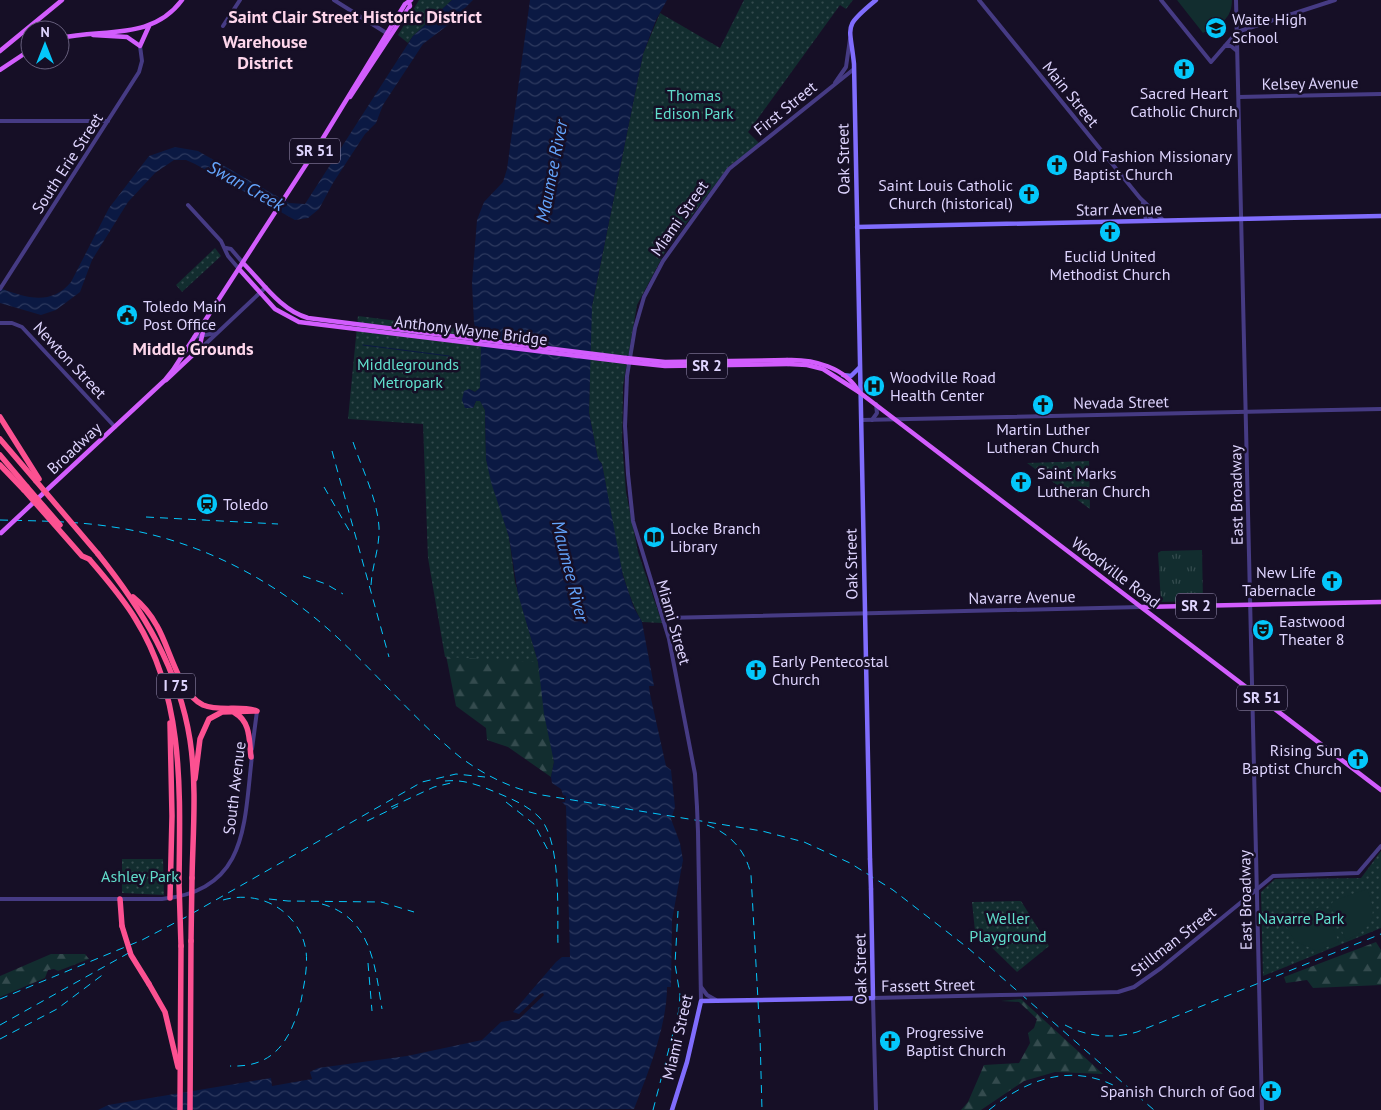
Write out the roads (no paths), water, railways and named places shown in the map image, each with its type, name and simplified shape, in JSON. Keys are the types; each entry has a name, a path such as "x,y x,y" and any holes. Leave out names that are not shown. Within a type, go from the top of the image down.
{"highway":[{"path":"0,417 38,480"},
{"path":"0,439 38,480"},
{"name":"I 75","path":"0,455 26,489 116,591 136,620 161,676 172,715 178,749 181,946 180,1110"},
{"path":"0,465 26,489"},
{"name":"I 75","path":"38,480 129,593 152,632 175,683 190,740 194,788 190,1110"},
{"path":"129,593 146,609 158,626 186,689 193,698 204,705 257,711"},
{"path":"161,676 172,748 170,898"},
{"path":"194,788 200,739 206,723 216,714 257,711"},
{"path":"233,712 244,720 247,726 251,757"},
{"path":"120,899 122,926 130,955 165,1012 181,1076"}],"main road":[{"path":"0,51 62,0"},
{"name":"Oak Street","path":"873,998 854,69 850,31 854,18 876,0"},
{"path":"70,37 126,32 149,26 167,16 182,1"},
{"name":"SR 51","path":"243,263 345,103 405,4 410,1"},
{"name":"SR 51","path":"345,103 392,37 410,6 410,1"},
{"path":"89,34 99,37 127,37 140,46 149,26"},
{"path":"0,70 20,57"},
{"name":"Starr Avenue","path":"857,228 1381,216"},
{"name":"Broadway","path":"165,380 205,323 243,263"},
{"name":"SR 2","path":"243,263 289,309 312,321"},
{"name":"SR 2","path":"239,270 275,309 286,318 300,323 312,321"},
{"name":"Anthony Wayne Bridge","path":"312,321 626,360"},
{"path":"192,357 200,348 205,323"},
{"name":"Broadway","path":"1,534 192,357"},
{"name":"Woodville Road","path":"626,360 666,362 813,361 828,366 842,375 856,386 860,392"},
{"name":"Woodville Road","path":"788,362 807,364 823,369 860,392 1381,790"},
{"path":"842,375 851,376 860,367"},
{"name":"Navarre Avenue","path":"1142,607 1381,602"},
{"name":"Fassett Street","path":"701,1001 873,998"},
{"name":"Miami Street","path":"672,1110 687,1062 701,1001"}],"street":[{"path":"223,26 240,0"},
{"path":"334,0 392,37"},
{"name":"Main Street","path":"979,0 1143,204 1165,221"},
{"path":"1161,0 1211,62 1237,32 1334,0"},
{"name":"East Broadway","path":"1236,0 1262,1110"},
{"path":"834,86 846,67 850,39"},
{"name":"South Erie Street","path":"0,289 140,69 140,46"},
{"path":"1225,46 1237,51"},
{"name":"First Street","path":"732,167 854,69"},
{"name":"Kelsey Avenue","path":"1238,97 1381,94"},
{"path":"0,121 108,121"},
{"name":"Miami Street","path":"701,1001 695,774 663,618 637,538 628,474 626,400 634,328 644,298 663,261 732,167"},
{"path":"1143,204 1153,221"},
{"name":"Main Street","path":"1143,204 1146,221"},
{"path":"188,205 226,248 231,250 243,263"},
{"path":"1151,210 1153,221"},
{"path":"226,248 228,256 239,270"},
{"name":"Broadway","path":"192,357 212,340 216,333 266,286"},
{"name":"Newton Street","path":"0,323 12,323 22,327 115,427"},
{"path":"194,337 216,333"},
{"path":"872,420 877,413 876,404"},
{"name":"Nevada Street","path":"861,420 1381,409"},
{"name":"Navarre Avenue","path":"663,618 1142,607"},
{"name":"South Avenue","path":"0,899 170,898 191,894 207,887 222,875 233,860 242,836 257,711"},
{"name":"Stillman Street","path":"1125,990 1142,982 1161,968 1273,876 1358,873 1381,846"},
{"path":"701,984 707,995 718,1001"},
{"name":"Fassett Street","path":"873,998 1050,994 1125,990"},
{"name":"Oak Street","path":"873,998 876,1110"}],"water":[{"name":"Swan Creek","path":"452,0 473,0 448,25 423,44 383,105 376,123 365,134 333,183 319,209 308,218 295,220 195,164 186,160 174,160 155,173 128,202 92,260 80,292 56,310 41,315 0,303 0,288 19,295 38,298 47,297 63,290 71,282 109,208 149,156 175,147 198,151 289,203 305,204 413,36"},
{"name":"Maumee River","path":"530,0 667,0 656,20 643,54 592,306 589,413 598,459 602,464 623,576 634,608 642,622 654,686 649,686 650,694 666,766 671,770 675,807 671,819 680,843 683,860 672,920 671,987 667,987 664,1017 660,1033 651,1065 634,1109 98,1110 108,1105 271,1078 272,1086 312,1079 310,1072 318,1068 407,1056 482,1040 501,1022 519,1019 544,995 543,993 519,1014 513,1012 556,962 562,957 570,957 566,806 562,802 565,802 566,796 563,795 561,789 552,783 551,777 554,762 544,714 538,662 518,594 509,537 491,482 486,459 485,410 480,401 476,401 473,408 465,408 462,400 464,391 469,389 475,392 480,388 481,347 474,323 472,283 477,220 484,202 503,182 507,169"}],"waterway":[{"path":"363,345 449,356"}],"railway":[{"path":"353,442 378,516 378,542 371,585"},
{"path":"332,451 389,657"},
{"path":"324,487 350,532"},
{"path":"146,517 278,524"},
{"path":"0,520 57,522 113,527 175,541 234,565 262,581 314,617 460,757 479,770 509,785 542,795 762,831 804,842 850,863 893,890 968,948 1154,1110"},
{"path":"303,576 326,584 343,594"},
{"path":"0,999 142,940 186,917 422,782 456,774 485,777"},
{"path":"445,781 466,782 486,788 521,804 539,817 552,843 555,860 558,897 558,947"},
{"path":"391,807 434,787 451,783"},
{"path":"506,802 534,824 549,852"},
{"path":"367,821 398,806"},
{"path":"707,825 723,833 736,844 749,866 751,875 762,1110"},
{"path":"223,900 237,897 251,898 264,901 276,907 296,925 306,951 301,1001 286,1039 270,1056 259,1062 230,1066"},
{"path":"269,899 381,902 414,912"},
{"path":"322,904 339,911 351,920 361,932 373,961 382,1009"},
{"path":"653,1110 679,1010 680,995 675,964 678,911"},
{"path":"1065,1025 1082,1032 1100,1036 1119,1036 1137,1032 1381,934"},
{"path":"0,1025 134,950"},
{"path":"368,963 372,1011"},
{"path":"0,1039 57,1009 105,973"},
{"path":"989,1110 1022,1088 1056,1076 1074,1075 1092,1078 1110,1084 1129,1094"}],"place":[{"name":"Waite High School","path":"1216,28"},
{"name":"Sacred Heart Catholic Church","path":"1184,69"},
{"name":"Old Fashion Missionary Baptist Church","path":"1057,165"},
{"name":"Saint Louis Catholic Church (historical)","path":"1029,194"},
{"name":"Euclid United Methodist Church","path":"1110,232"},
{"name":"Toledo Main Post Office","path":"127,315"},
{"name":"Woodville Road Health Center","path":"874,386"},
{"name":"Martin Luther Lutheran Church","path":"1043,405"},
{"name":"Saint Marks Lutheran Church","path":"1021,482"},
{"name":"Toledo","path":"207,504"},
{"name":"Locke Branch Library","path":"654,537"},
{"name":"New Life Tabernacle","path":"1332,581"},
{"name":"Eastwood Theater 8","path":"1263,630"},
{"name":"Early Pentecostal Church","path":"756,670"},
{"name":"Rising Sun Baptist Church","path":"1358,759"},
{"name":"Progressive Baptist Church","path":"890,1041"},
{"name":"Spanish Church of God","path":"1271,1091"}],"district":[{"name":"Saint Clair Street Historic District","path":"355,17"},
{"name":"Warehouse District","path":"265,52"},
{"name":"Middle Grounds","path":"193,349"}],"park label":[{"name":"Thomas Edison Park","path":"694,104"},
{"name":"Middlegrounds Metropark","path":"408,373"},
{"name":"Ashley Park","path":"140,876"},
{"name":"Navarre Park","path":"1301,918"},
{"name":"Weller Playground","path":"1008,927"}]}
